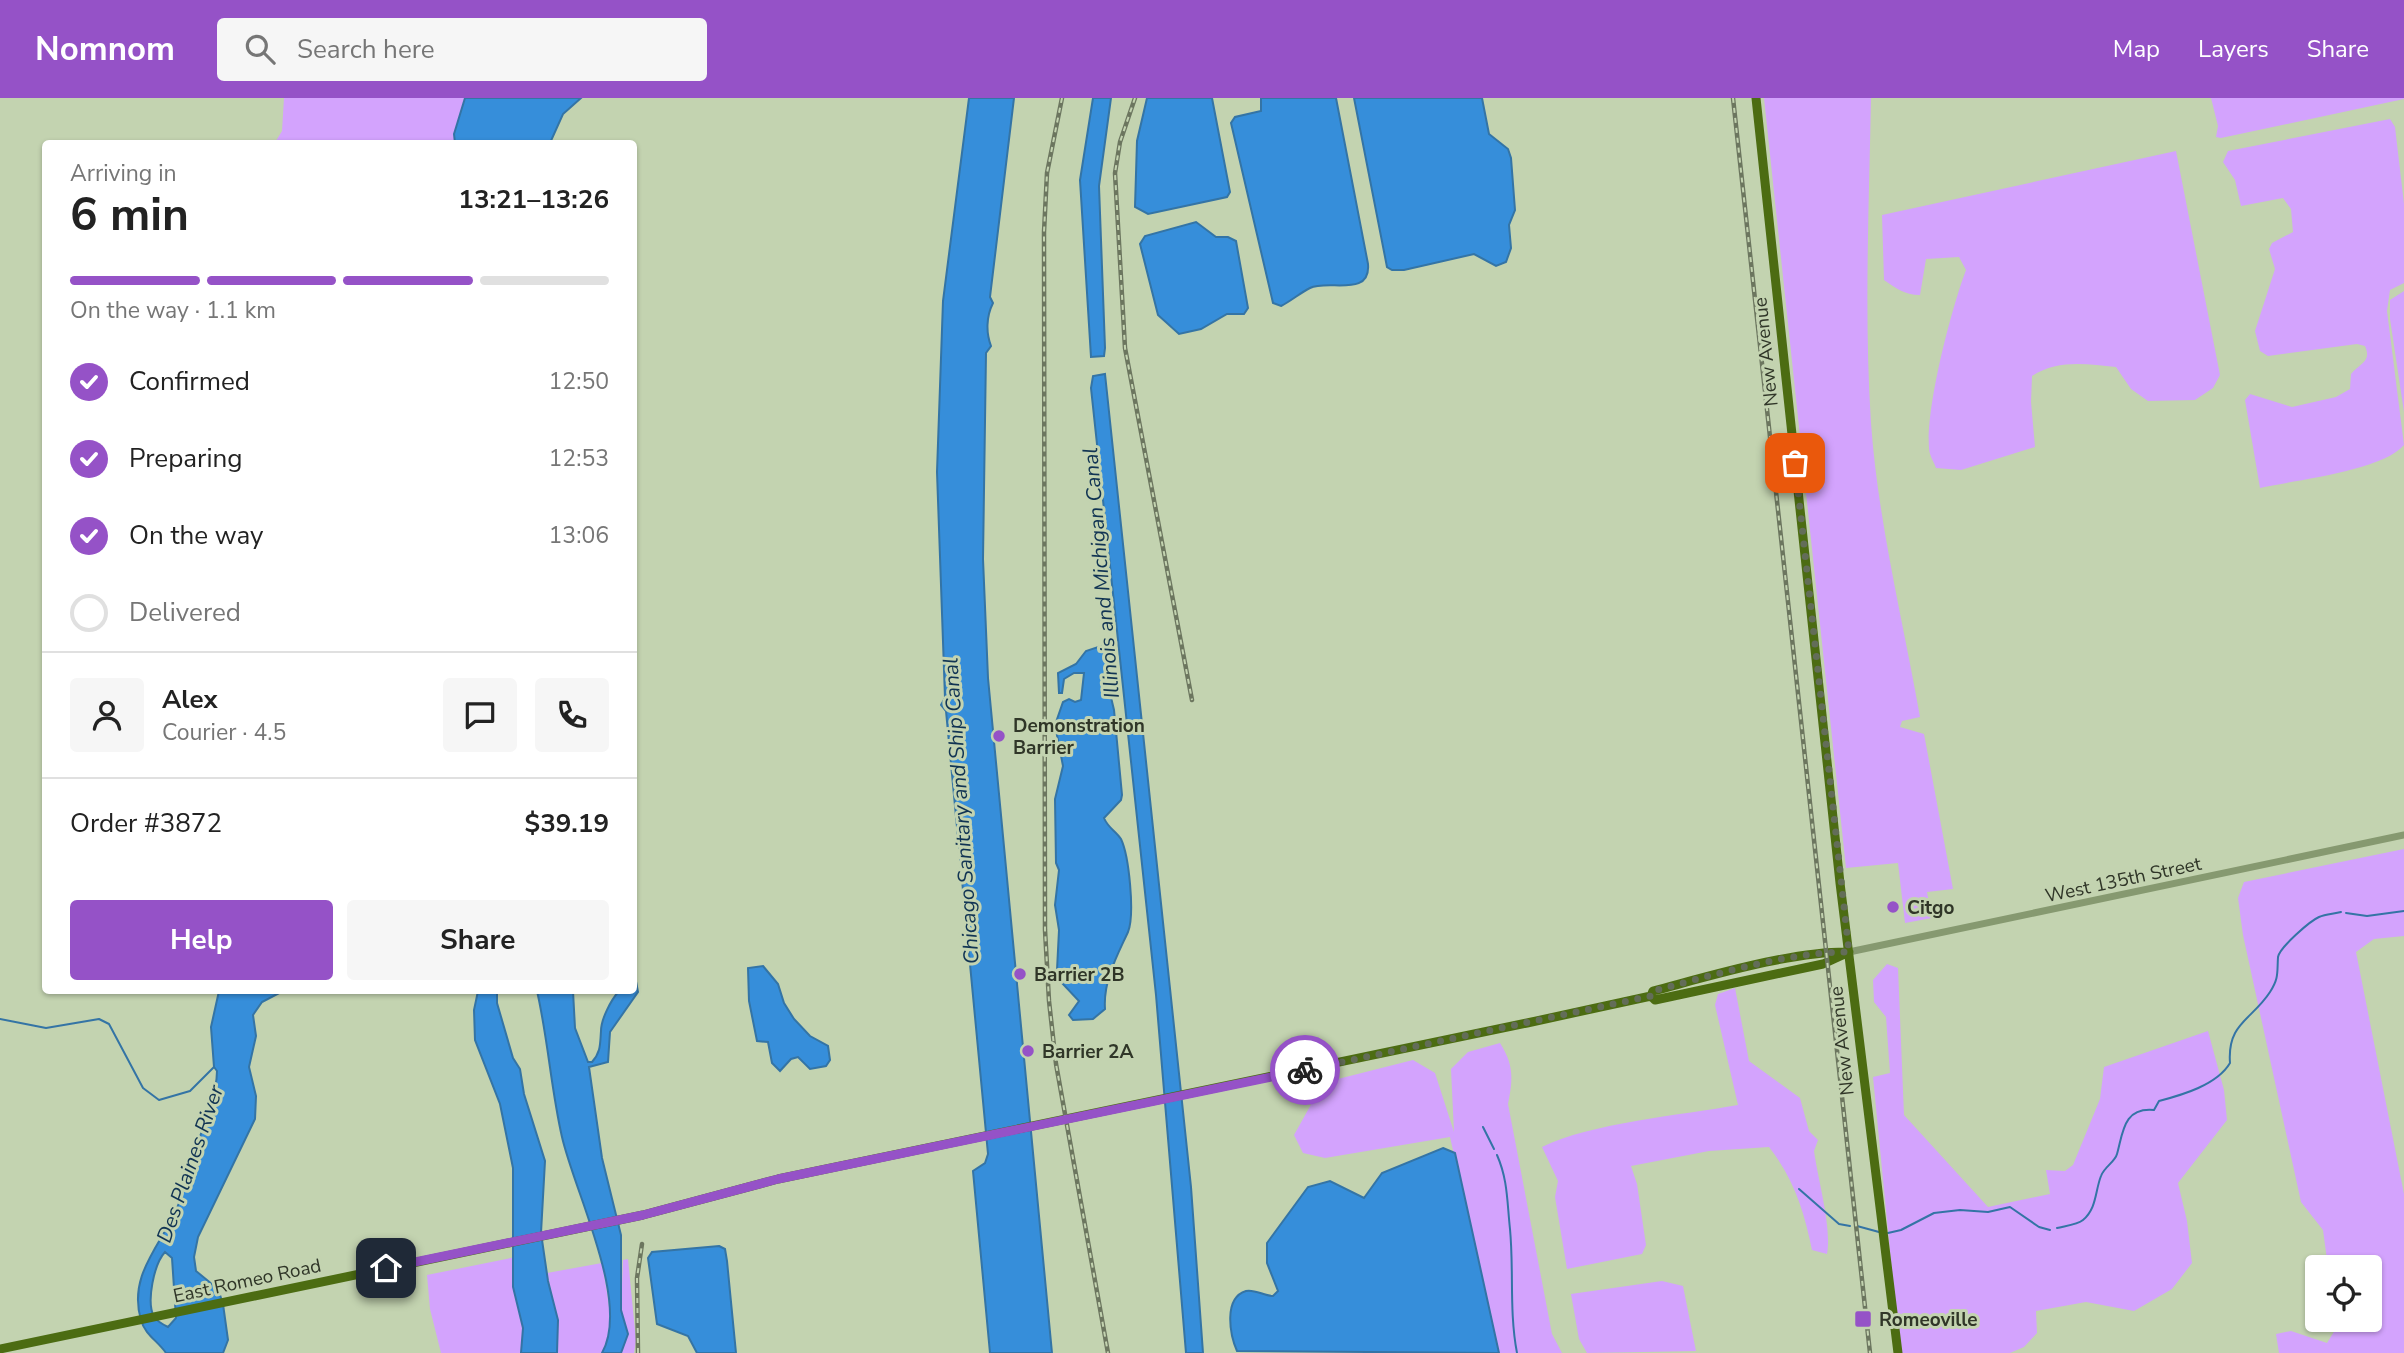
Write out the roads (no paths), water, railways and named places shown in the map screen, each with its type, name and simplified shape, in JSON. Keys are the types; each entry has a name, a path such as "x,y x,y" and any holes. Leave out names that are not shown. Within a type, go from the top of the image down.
{"main road":[{"name":"New Avenue","path":"1756,98 1849,952 1898,1353"},
{"name":"East Romeo Road","path":"0,1349 241,1301 629,1218 778,1179 1651,996 1655,1000 1827,963 1849,952"}],"street":[{"name":"West 135th Street","path":"1849,952 2404,835"}],"water":[{"path":"465,98 581,98 563,114 551,140 455,140"},
{"name":"Chicago Sanitary and Ship Canal","path":"969,98 1014,98 990,297 993,303 988,325 991,346 986,353 983,559 988,678 1052,1353 990,1353 973,1171 985,1163 988,1154 946,711 941,705 945,698 937,472 943,301"},
{"path":"1093,98 1111,98 1099,186 1105,348 1104,356 1091,357 1080,180"},
{"path":"1147,98 1212,98 1230,192 1227,197 1148,214 1135,207 1137,141"},
{"path":"1261,98 1336,98 1368,264 1363,281 1347,285 1318,286 1306,290 1281,306 1273,303 1231,123 1235,117 1261,111"},
{"path":"1354,98 1482,98 1489,134 1508,149 1511,158 1515,210 1509,225 1511,248 1506,262 1496,266 1474,254 1404,270 1387,267"},
{"path":"1196,222 1216,237 1228,237 1236,241 1248,308 1244,314 1227,314 1201,329 1179,334 1158,315 1140,244 1145,236"},
{"name":"Illinois and Michigan Canal","path":"1105,374 1191,1187 1203,1353 1186,1353 1156,995 1091,388 1093,376"},
{"path":"1104,645 1109,648 1109,689 1114,710 1122,795 1121,800 1104,818 1124,847 1131,912 1128,932 1108,979 1105,1009 1093,1019 1073,1020 1069,1015 1079,1001 1061,982 1057,970 1059,930 1055,905 1059,870 1056,863 1055,799 1063,766 1055,725 1063,702 1069,699 1075,702 1081,700 1084,673 1074,673 1064,679 1062,693 1059,693 1058,673 1076,664 1086,651"},
{"path":"763,966 778,984 784,1003 794,1019 810,1036 828,1046 830,1060 826,1066 810,1069 798,1057 791,1059 780,1071 772,1063 768,1042 757,1041 749,1001 748,968"},
{"name":"Des Plaines River","path":"218,994 277,994 262,1002 253,1015 256,1036 249,1067 256,1096 255,1119 198,1237 194,1257 196,1271 218,1289 228,1340 223,1353 166,1353 143,1325 138,1303 139,1288 149,1259 179,1203 188,1167 210,1106 216,1082 217,1071 214,1067 211,1027","holes":["165,1252 172,1258 176,1318 168,1327 154,1317 152,1310 151,1293 155,1274"]},
{"path":"477,994 497,994 497,1003 513,1058 520,1069 524,1094 545,1161 541,1233 548,1281 558,1320 557,1353 521,1353 523,1328 513,1287 513,1168 500,1104 475,1040 474,1010"},
{"path":"538,994 573,994 575,1028 588,1062 592,1062 599,1051 601,1026 617,994 637,994 610,1032 608,1062 589,1067 602,1158 621,1235 621,1310 628,1334 621,1353 602,1353 609,1331 610,1305 605,1276 562,1137"},
{"path":"1443,1148 1455,1153 1499,1353 1237,1351 1230,1318 1234,1301 1246,1291 1273,1296 1278,1291 1267,1263 1267,1243 1308,1187 1330,1181 1364,1198 1382,1173"},
{"path":"719,1246 725,1249 727,1261 736,1353 697,1353 688,1336 657,1324 648,1258 652,1252"}],"waterway":[{"path":"2346,913 2367,916 2404,911"},
{"path":"2057,1228 2077,1223 2088,1215 2101,1176 2116,1157 2123,1130 2130,1117 2144,1110 2154,1110 2159,1101 2198,1088 2224,1071 2230,1063 2232,1039 2237,1030 2273,987 2278,957 2284,947 2315,919 2341,912"},
{"name":"Des Plaines River","path":"0,1019 46,1028 99,1019 109,1024 143,1088 159,1100 190,1091 214,1067"},
{"path":"1483,1127 1494,1149"},
{"path":"1497,1155 1507,1200 1517,1353"},
{"path":"1799,1189 1839,1224 1850,1226"},
{"path":"1888,1233 1901,1230 1934,1213 1960,1210 1988,1212 2010,1207 2039,1227 2050,1230"},
{"path":"1857,1226 1879,1232"}],"railway":[{"path":"1062,98 1047,173 1044,232 1045,930 1056,1064 1108,1353"},
{"path":"1135,98 1120,142 1115,173 1125,348 1192,700"},
{"path":"1733,98 1870,1353"},
{"path":"638,1353 637,1278 642,1244"}],"place":[{"name":"Demonstration Barrier","path":"999,736"},
{"name":"Citgo","path":"1893,907"},
{"name":"Barrier 2B","path":"1020,974"},
{"name":"Barrier 2A","path":"1028,1051"},
{"name":"Romeoville","path":"1863,1319"}]}
